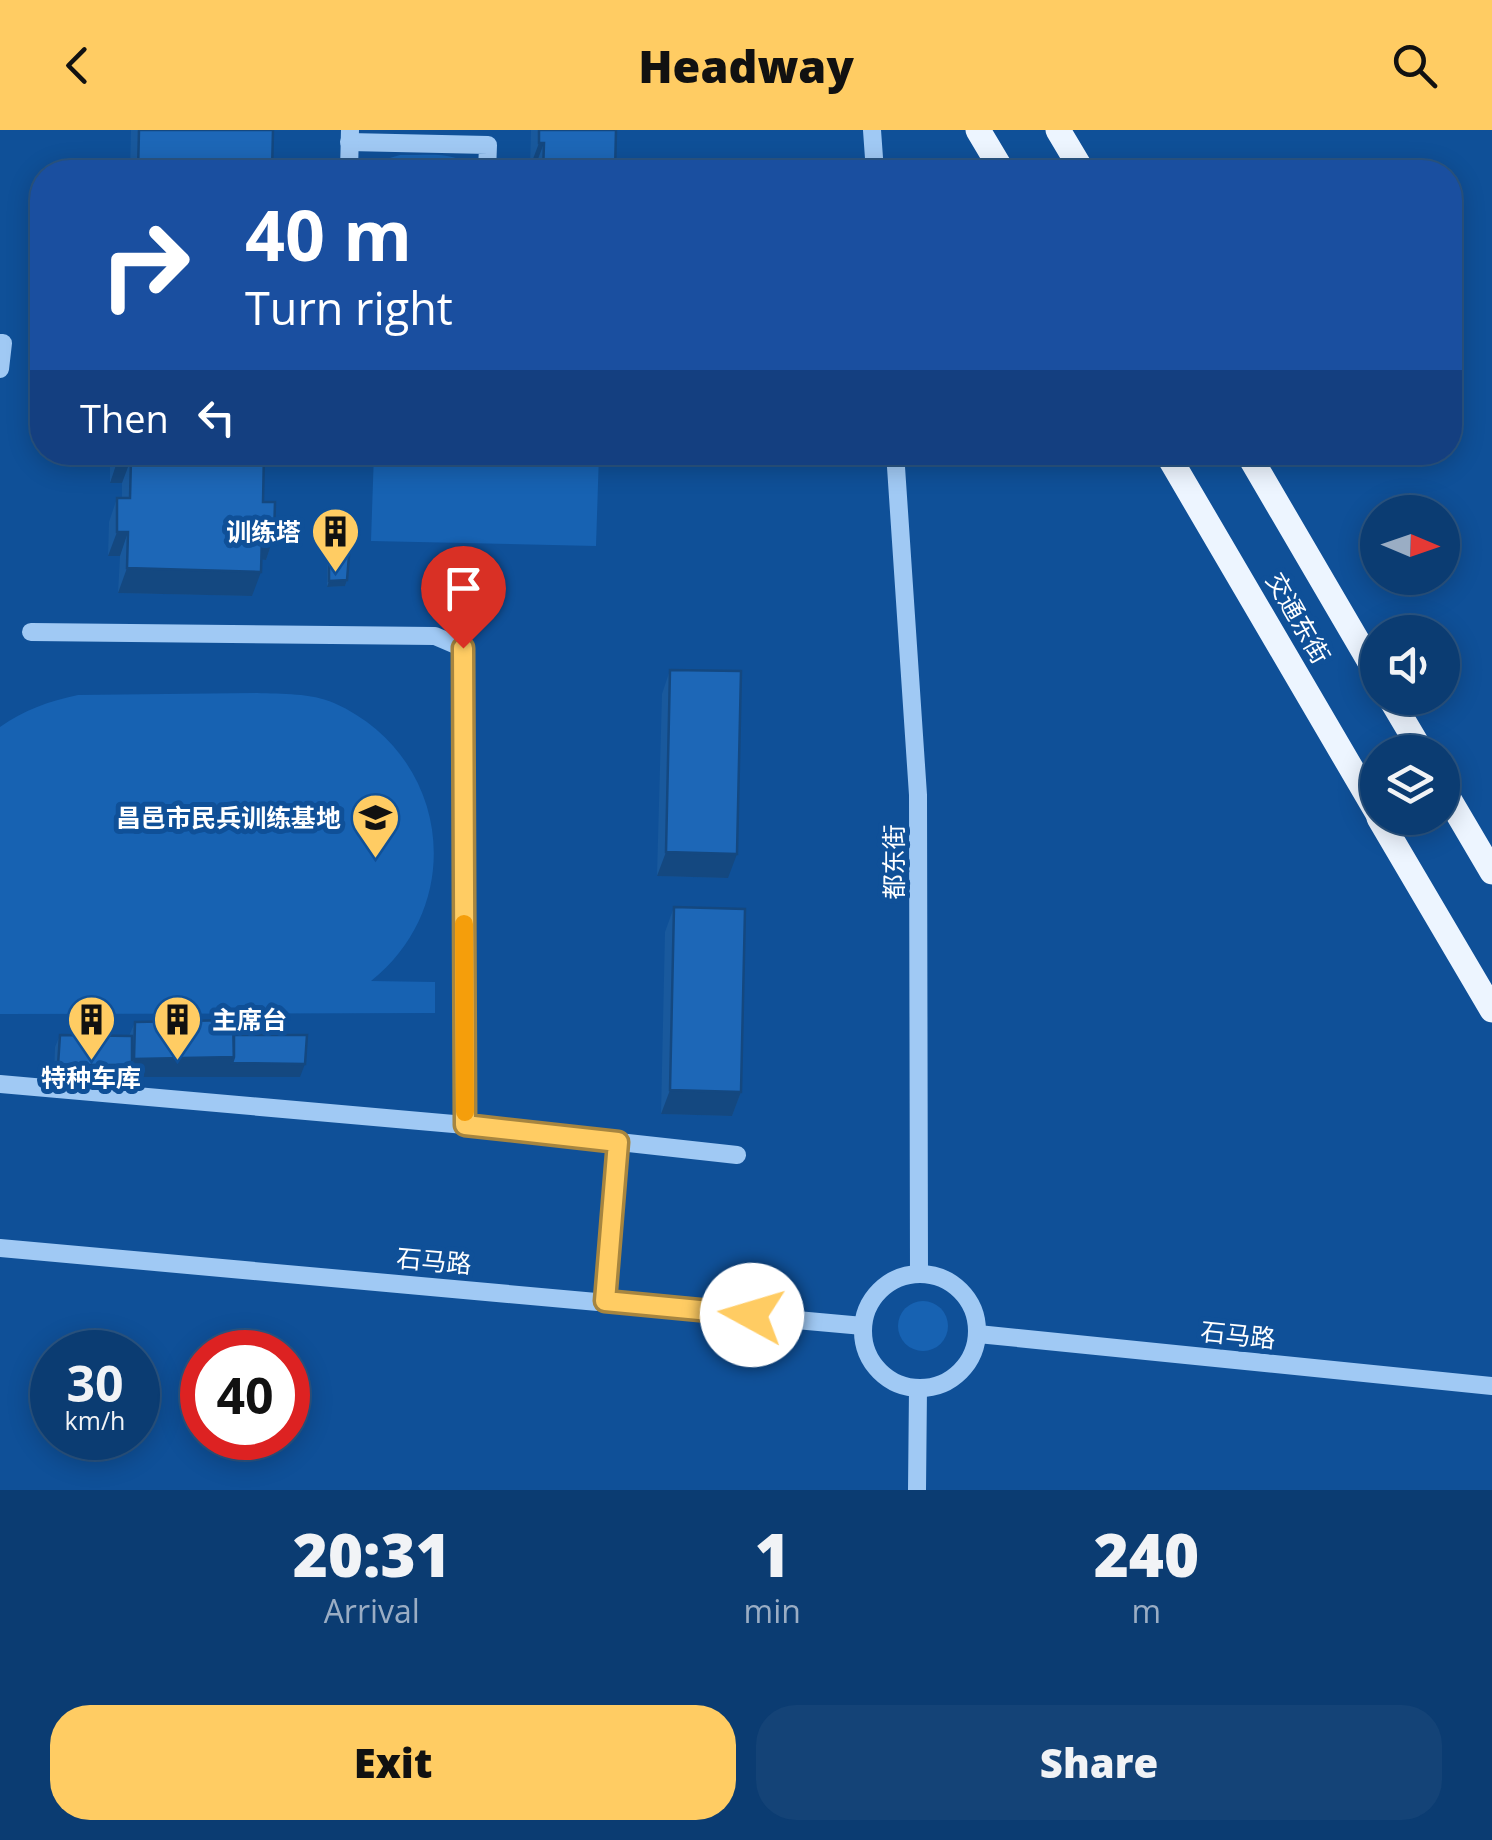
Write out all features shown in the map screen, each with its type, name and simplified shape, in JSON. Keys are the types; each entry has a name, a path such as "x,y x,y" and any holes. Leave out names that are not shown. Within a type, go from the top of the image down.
{"main road":[{"path":"978,130 996,160"},
{"path":"1058,130 1076,160"},
{"name":"交通东街","path":"1174,465 1360,785"},
{"name":"交通东街","path":"1255,465 1360,645"},
{"path":"1460,818 1492,872"},
{"name":"交通东街","path":"1389,835 1492,1010"}],"street":[{"path":"872,130 874,160"},
{"path":"349,136 488,145 487,160"},
{"path":"0,343 0,368"},
{"name":"都东街","path":"896,465 918,795 919,1273"},
{"path":"31,632 436,636 463,648 465,1125"},
{"path":"0,1084 465,1125 736,1155"},
{"path":"605,1301 618,1142"},
{"name":"石马路","path":"0,1248 863,1326"},
{"path":"919,1273 938,1275 967,1296 976,1314 978,1334 974,1353 963,1370 948,1382 929,1388 892,1381 876,1369 866,1353 863,1326 872,1299 884,1285 919,1273"},
{"name":"石马路","path":"978,1334 1492,1386"},
{"path":"917,1490 918,1388"}],"shaded area":[{"path":"400,155 431,155 461,160 383,160"},
{"path":"374,465 599,465 596,546 371,541"},
{"path":"78,695 306,696 334,703 373,726 402,757 422,793 432,832 433,872 423,912 402,949 371,981 435,982 435,1013 0,1014 0,727 37,707"},
{"path":"923,1301 941,1308 948,1326 941,1344 923,1351 905,1344 898,1326 905,1308"}],"building":[{"path":"139,130 273,130 272,160 138,160"},
{"path":"539,130 616,130 615,160 543,160 544,143 539,143"},
{"path":"131,465 264,465 263,502 275,502 274,536 262,535 261,572 127,568 128,532 117,532 117,498 130,498"},
{"name":"训练塔","path":"349,555 347,580 329,581 329,556"},
{"path":"670,670 741,671 737,854 666,852"},
{"path":"674,907 745,909 741,1092 670,1090"},
{"path":"233,1020 234,1057 134,1059 135,1022"},
{"path":"60,1035 132,1036 132,1065 58,1065"},
{"path":"234,1035 307,1035 305,1064 232,1063"}],"slow traffic":[{"path":"464,924 465,1112"}],"place":[{"name":"训练塔","path":"336,574"},
{"name":"昌邑市民兵训练基地","path":"376,860"},
{"name":"特种车库","path":"91,1062"},
{"name":"主席台","path":"177,1062"}],"route":[{"path":"463,648 465,1125 618,1142 605,1301 752,1315"}]}
